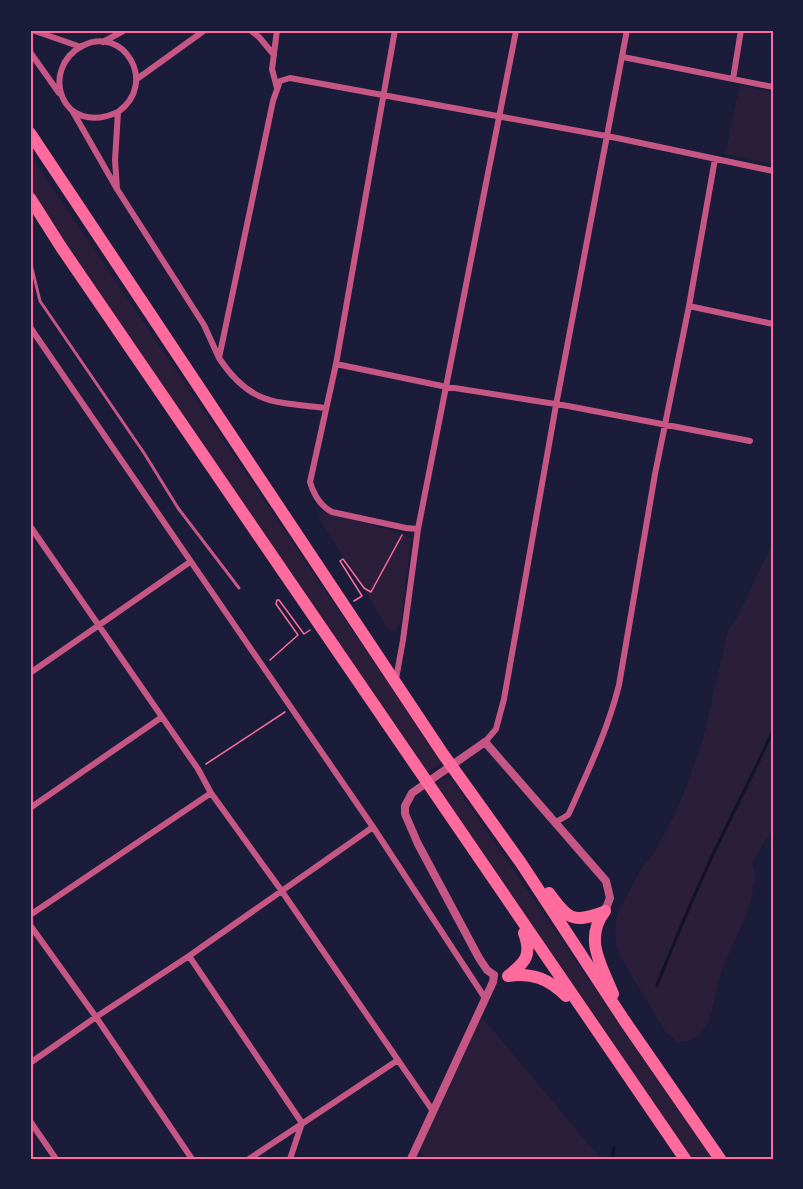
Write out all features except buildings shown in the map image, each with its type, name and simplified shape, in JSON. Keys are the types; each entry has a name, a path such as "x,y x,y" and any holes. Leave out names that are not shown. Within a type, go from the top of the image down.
{"highway":[{"path":"30,133 443,754 521,863 624,1020 720,1159"},
{"path":"30,198 61,248 685,1159"},
{"path":"521,863 544,885 568,915 578,919 605,911"},
{"path":"494,883 529,946 524,961 508,976"},
{"path":"605,911 595,929 594,946 624,1020"},
{"path":"508,976 530,974 555,985 606,1044"}],"street":[{"path":"32,30 81,47"},
{"path":"103,42 125,30"},
{"path":"137,79 205,30"},
{"path":"250,30 274,55"},
{"path":"277,30 272,69 277,88"},
{"path":"395,30 336,364 310,482 316,498 326,509 352,518 418,529"},
{"path":"508,976 494,975 487,970 479,958 418,844 405,814 405,806 412,793 484,742 496,729 504,699 556,405 627,30"},
{"path":"733,79 741,30"},
{"path":"395,682 418,529 516,31"},
{"path":"60,95 62,70 69,57 81,47 103,42 124,51 134,64 137,79 134,94 125,107 118,112 97,118 73,112"},
{"path":"30,52 65,104 73,112 117,189 204,325 226,370 236,382 251,393 270,401 326,408"},
{"path":"623,57 773,87"},
{"path":"219,358 280,81 290,78 384,94 606,136 773,171"},
{"path":"117,189 115,160 118,112"},
{"path":"556,822 568,815 570,811 612,713 619,685 715,159"},
{"path":"689,306 773,324"},
{"path":"30,327 374,827 485,998"},
{"path":"336,364 750,441"},
{"path":"30,526 198,769 211,793 281,890 433,1111"},
{"path":"30,673 190,562"},
{"path":"30,808 162,717"},
{"path":"484,742 606,881 610,898 605,911"},
{"path":"30,915 211,793"},
{"path":"30,1063 374,827"},
{"path":"30,925 96,1017 192,1159"},
{"path":"189,956 302,1123"},
{"path":"411,1159 493,982 494,975"},
{"path":"249,1159 398,1060"},
{"path":"30,1121 56,1159"},
{"path":"290,1159 302,1123"}],"lane":[{"path":"30,260 40,301 144,453 178,508 238,588"}],"path":[{"path":"352,602 362,596 340,561 344,559 364,588 371,592 406,528"},
{"path":"262,666 298,635 279,607 277,600 304,634 313,628"},
{"path":"198,769 290,708"}],"shaded area":[{"path":"740,85 773,93 773,164 725,154"},
{"path":"30,155 442,763 426,773 331,631 30,195"},
{"path":"320,511 407,535 411,539 401,620 394,630 390,632 319,518"},
{"path":"773,542 773,834 766,839 752,863 756,878 746,916 721,971 710,1018 701,1033 691,1040 678,1042 665,1031 618,953 615,928 619,910 641,869 655,852 678,808 702,743 728,631 739,614"},
{"path":"449,776 712,1159 692,1159 434,785"},
{"path":"485,1021 601,1159 425,1159 419,1149 477,1023"}],"waterway":[{"path":"657,985 704,874 773,730"},
{"path":"612,1159 614,1147"}]}
